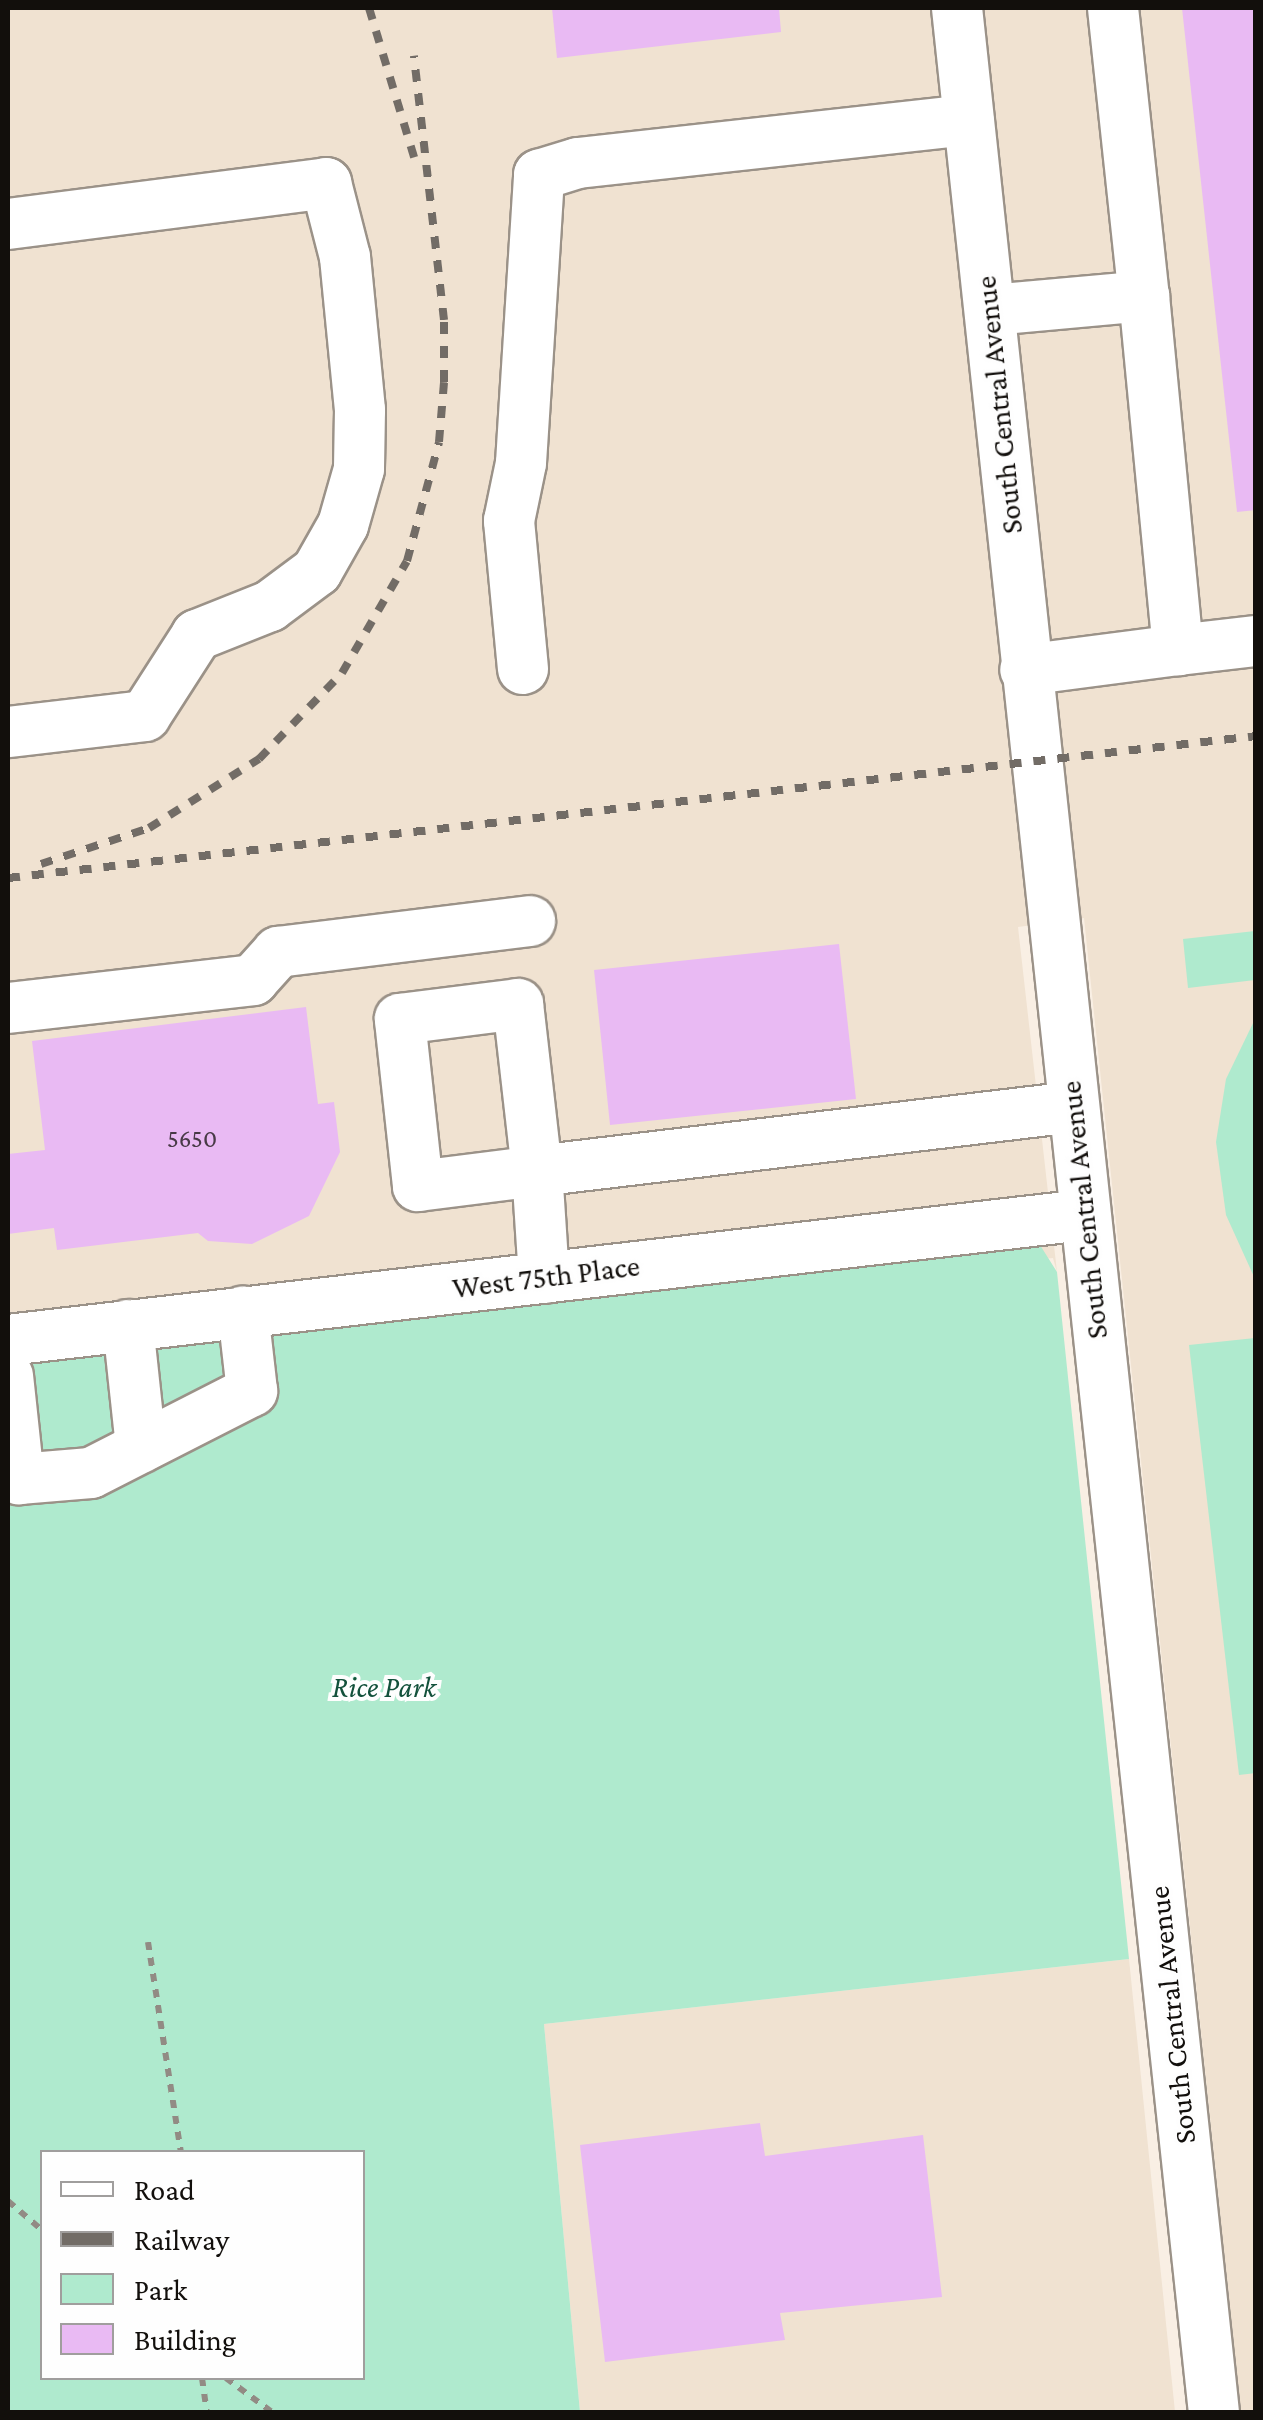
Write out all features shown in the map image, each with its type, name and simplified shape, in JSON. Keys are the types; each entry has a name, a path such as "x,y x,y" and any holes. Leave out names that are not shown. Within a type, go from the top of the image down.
{"street":[{"name":"South Central Avenue","path":"957,8 1214,2412"},
{"path":"1113,8 1178,650"},
{"path":"523,669 509,522 520,463 539,175 578,164 969,120"},
{"path":"8,224 326,183 345,256 360,410 360,469 342,525 317,571 270,606 197,634 145,716 8,732"},
{"path":"991,310 1144,296"},
{"path":"1025,670 1256,640"},
{"path":"8,1008 253,980 278,952 530,921"},
{"path":"544,1278 537,1171 1073,1106"},
{"name":"West 75th Place","path":"8,1340 1084,1215"},
{"path":"8,1376 19,1480 91,1473 252,1391 243,1312"},
{"path":"128,1325 142,1447"}],"path":[{"path":"148,1942 181,2150"},
{"path":"8,2201 40,2228"},
{"path":"202,2380 207,2412"},
{"path":"229,2380 272,2412"}],"shaded area":[{"path":"8,8 1255,8 1255,2412 1241,2412 1084,918 1018,927 1057,1272 1053,1258 8,1358"},
{"path":"1129,1959 1175,2412 580,2412 544,2024"}],"green space":[{"path":"1255,931 1255,980 1188,988 1183,939"},
{"path":"1255,1019 1255,1279 1226,1215 1216,1142 1226,1079"},
{"name":"Rice Park","path":"1040,1245 1057,1272 1129,1959 544,2024 580,2412 8,2412 8,1358"},
{"path":"1255,1338 1256,1773 1239,1775 1189,1345"}],"building":[{"path":"552,8 779,8 781,32 557,58"},
{"path":"1182,8 1256,8 1256,510 1237,512"},
{"path":"839,944 856,1099 610,1125 594,970"},
{"path":"306,1007 318,1104 334,1102 340,1152 309,1216 252,1244 208,1241 198,1233 57,1250 54,1228 8,1234 8,1154 45,1150 32,1041"},
{"path":"760,2123 765,2156 923,2135 942,2297 780,2313 785,2340 605,2362 580,2145"}],"railway":[{"path":"369,8 415,160"},
{"path":"41,864 149,828 259,759 342,673 407,561 439,442 444,382 444,320 414,56"},
{"path":"8,878 1256,736"}]}
